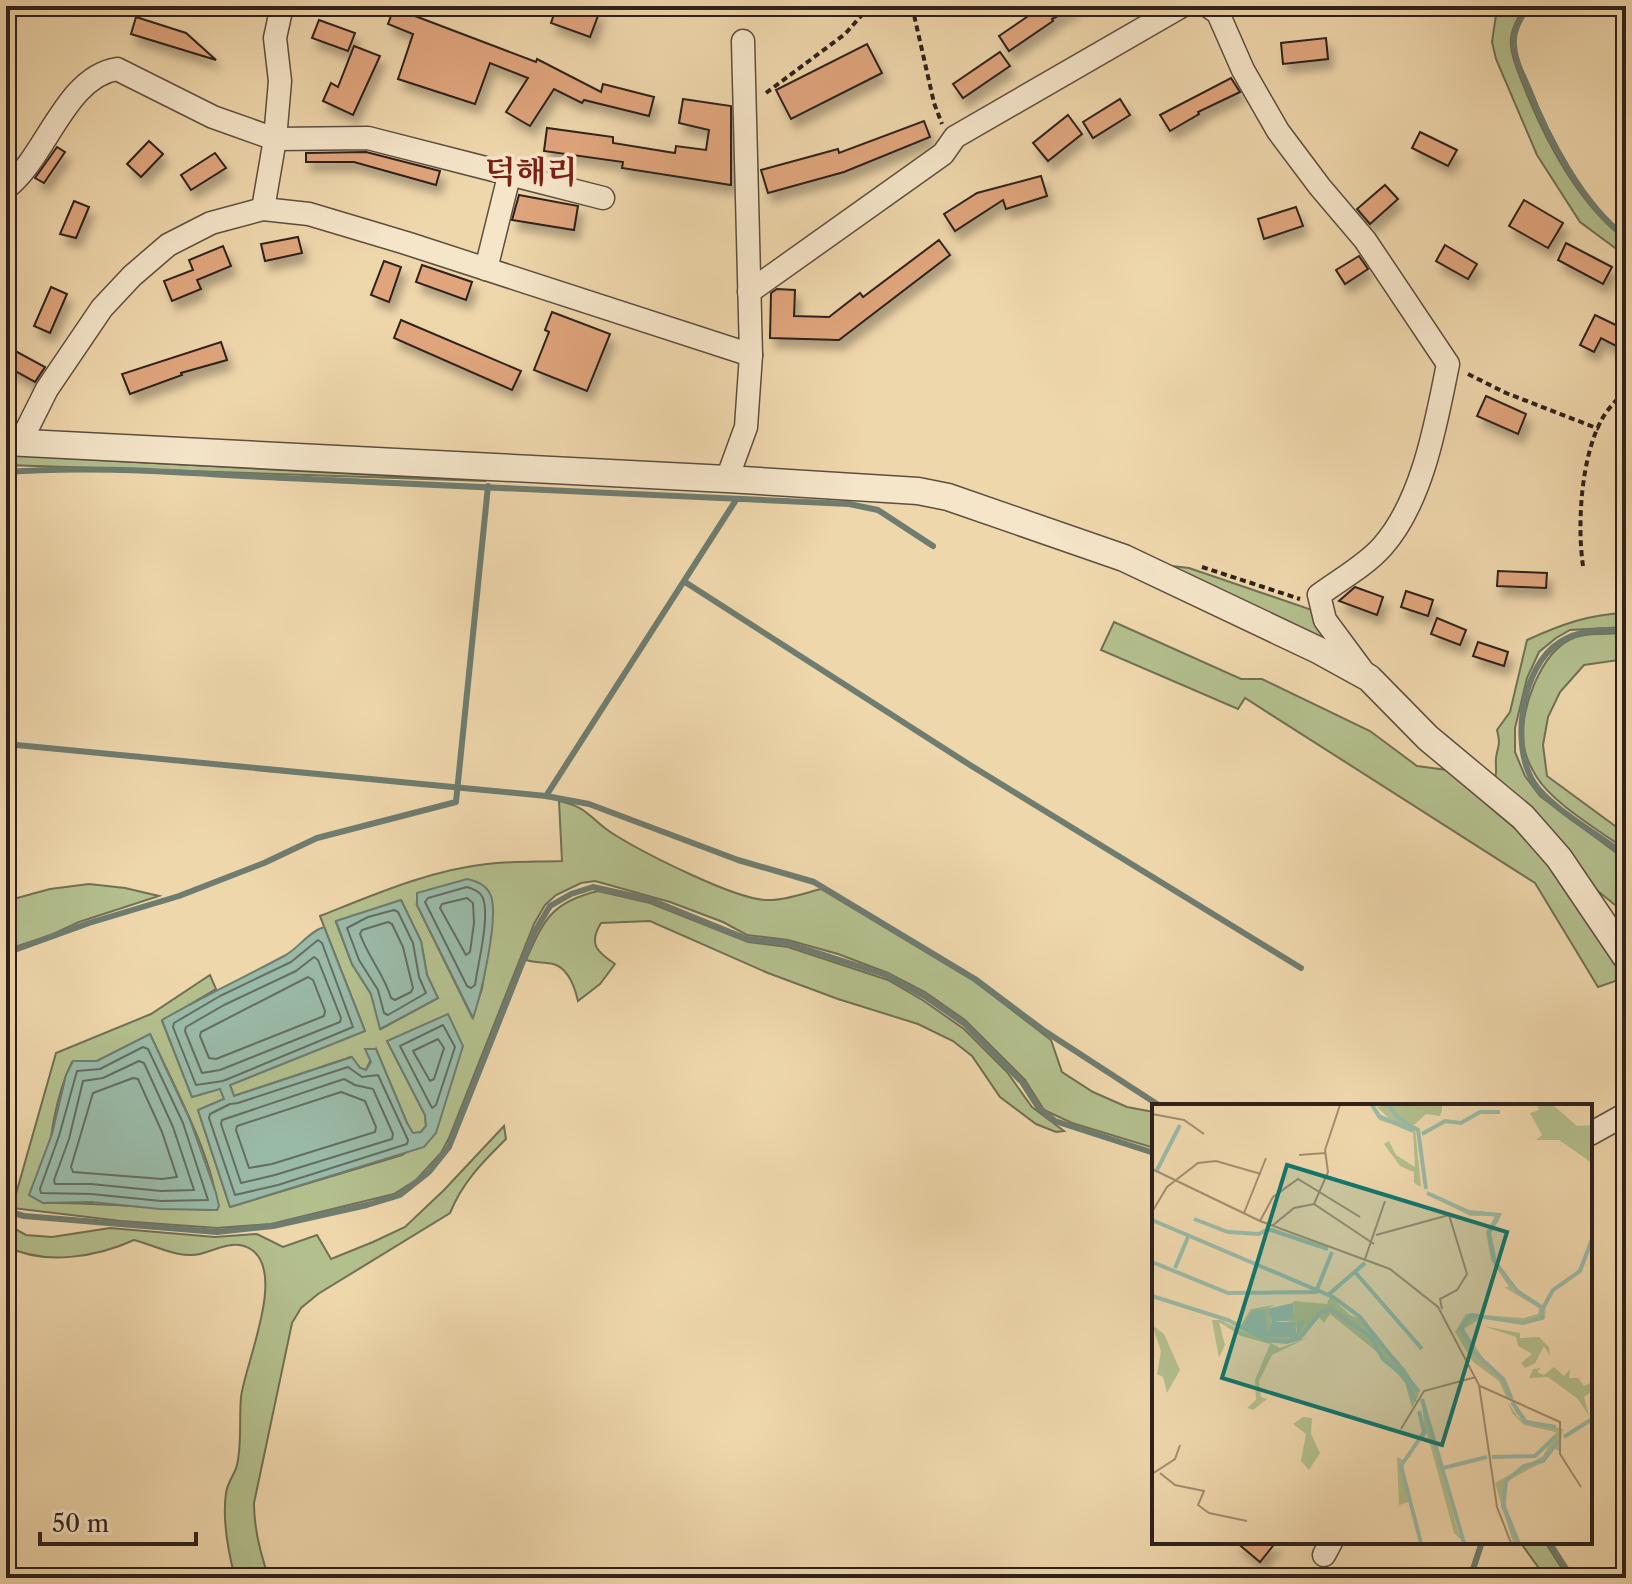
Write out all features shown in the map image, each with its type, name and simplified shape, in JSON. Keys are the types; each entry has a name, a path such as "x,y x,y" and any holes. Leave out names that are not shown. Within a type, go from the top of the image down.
{"street":[{"path":"263,209 275,139 280,81 275,38 282,6"},
{"path":"749,292 943,154 955,137 1182,6"},
{"path":"1208,6 1218,13 1243,70 1278,131 1365,240 1448,364 1436,421 1412,500 1382,547 1319,595 1325,620 1369,678 1428,738 1523,817 1559,858 1626,957"},
{"path":"727,479 746,427 751,355 743,41"},
{"path":"6,188 19,177 88,83 103,71 117,69 213,117 275,139 368,138 603,198"},
{"path":"486,269 509,176"},
{"path":"751,355 309,214 263,209 211,223 178,239 132,276 102,308 13,443 918,491 948,497 1124,558 1320,651 1369,678"},
{"path":"1592,1133 1626,1114"}],"path":[{"path":"743,113 845,34 870,6"},
{"path":"912,6 934,103 949,145"},
{"path":"1448,364 1506,393 1599,429"},
{"path":"1583,566 1580,506 1588,461 1602,419 1626,390"},
{"path":"1199,566 1321,606"}],"green space":[{"path":"1501,6 1525,6 1511,36 1514,62 1524,87 1565,171 1593,209 1626,240 1626,256 1580,222 1537,155 1496,59 1492,42 1496,15"},
{"path":"6,455 486,481 6,465"},
{"path":"1146,563 1189,568 1315,611 1356,668"},
{"path":"1626,613 1626,627 1570,630 1539,652 1527,678 1515,728 1515,752 1525,776 1540,796 1626,860 1626,914 1571,869 1491,785 1496,772 1497,730 1510,712 1527,640 1575,621"},
{"path":"1114,622 1241,679 1262,679 1370,731 1417,766 1447,770 1531,842 1626,965 1626,986 1618,980 1598,987 1535,883 1245,698 1238,709 1101,650"},
{"path":"1626,633 1626,659 1584,665 1560,692 1548,717 1543,745 1547,776 1626,834 1626,850 1553,797 1534,772 1526,755 1523,728 1535,683 1550,656 1560,646 1584,635"},
{"path":"559,801 584,811 607,830 647,853 734,892 774,900 821,889 974,981 1051,1040 1062,1072 1093,1092 1127,1107 1152,1112 1152,1147 1072,1123 1044,1110 1025,1080 965,1020 925,992 888,973 788,940 747,935 723,922 670,902 595,881 581,883 556,895 545,905 534,924 449,1138 441,1153 416,1180 394,1194 271,1224 217,1228 12,1208 56,1053 151,1014 210,975 216,989 162,1021 192,1097 220,1088 224,1099 198,1110 230,1207 402,1155 436,1133 387,1041 425,1115 426,1126 421,1132 413,1134 407,1123 376,1049 366,1070 360,1068 351,1057 234,1096 230,1085 365,1031 320,916 402,884 466,867 562,861","holes":["401,900 421,941 427,975 438,998 381,1029 371,994 352,964 336,922","417,905 492,924 482,989 472,1017","150,1034 201,1145 215,1191 217,1210 43,1203 59,1096 72,1062 97,1061"]},
{"path":"89,884 159,896 6,950 6,901 50,889"},
{"path":"598,891 650,903 748,942 788,947 888,980 964,1029 1007,1072 1032,1107 1064,1131 1056,1132 1036,1124 1000,1097 972,1056 953,1041 918,1024 768,973 650,921 601,923 595,937 596,947 615,964 600,984 578,1001 573,985 559,966 526,960 538,933 552,914 582,895"},
{"path":"504,1126 506,1139 467,1182 450,1213 318,1294 301,1308 292,1323 254,1503 258,1541 269,1578 235,1578 226,1536 225,1504 227,1489 237,1465 241,1397 265,1298 261,1262 252,1250 239,1245 192,1255 134,1240 87,1255 37,1256 6,1246 6,1224 26,1235 52,1237 110,1228 215,1237 257,1234 283,1247 317,1235 331,1259 405,1227"},
{"path":"1521,1544 1546,1544 1568,1578 1541,1578 1538,1567"}],"water":[{"path":"467,879 487,889 493,907 488,957 473,1018 417,905 417,893"},
{"path":"401,900 421,941 427,975 438,998 380,1029 371,994 352,964 336,921"},
{"path":"324,927 365,1031 230,1085 234,1096 352,1057 360,1068 366,1070 371,1062 365,1049 376,1049 407,1123 413,1133 421,1132 426,1126 425,1115 387,1041 448,1014 463,1046 436,1133 424,1147 230,1207 198,1110 224,1099 220,1089 192,1097 162,1020 284,956"},
{"path":"150,1034 190,1120 216,1193 217,1210 160,1209 91,1202 43,1203 29,1195 52,1134 66,1075 73,1061 97,1061"}],"building":[{"path":"557,6 580,6 599,13 590,37 551,23"},
{"path":"1043,6 1077,6 1052,19 1009,51 999,36"},
{"path":"394,8 536,62 537,59 601,92 603,84 654,97 649,116 584,100 582,103 554,89 530,126 506,112 528,78 490,63 475,104 398,79 413,34 388,24"},
{"path":"136,17 186,33 216,60 131,34"},
{"path":"319,20 355,33 348,51 312,38"},
{"path":"1326,38 1328,59 1283,64 1281,43"},
{"path":"867,44 882,73 791,119 776,90"},
{"path":"354,46 380,56 353,115 323,101 331,83 338,87"},
{"path":"1000,52 1010,66 963,98 953,84"},
{"path":"1231,78 1240,92 1198,112 1170,131 1160,115"},
{"path":"683,99 731,106 731,185 622,168 623,162 544,151 547,128 613,137 613,143 675,153 676,146 706,150 709,130 679,123"},
{"path":"1120,99 1130,115 1093,138 1083,122"},
{"path":"1068,115 1082,134 1048,161 1033,143"},
{"path":"924,121 930,137 844,172 768,193 761,170 838,149 839,153"},
{"path":"1420,132 1457,150 1448,166 1412,148"},
{"path":"149,141 163,154 141,177 127,164"},
{"path":"57,147 65,152 44,183 35,178"},
{"path":"366,152 440,171 436,185 354,162 306,162 306,153"},
{"path":"215,153 226,168 191,190 181,175"},
{"path":"1041,176 1047,196 1006,209 1003,200 955,231 944,214 977,193"},
{"path":"1385,185 1398,199 1370,224 1357,209"},
{"path":"519,195 578,206 574,230 512,220"},
{"path":"1524,200 1563,223 1548,248 1509,226"},
{"path":"74,201 89,207 76,238 60,234"},
{"path":"1296,207 1303,226 1264,239 1258,219"},
{"path":"298,237 302,253 265,261 261,244"},
{"path":"939,240 950,255 839,340 770,338 771,293 777,289 795,290 794,316 829,317 860,293 863,297"},
{"path":"1566,243 1612,267 1603,284 1558,260"},
{"path":"1445,245 1477,264 1468,279 1436,261"},
{"path":"223,246 231,266 197,280 201,289 172,301 164,281 193,270 189,260"},
{"path":"1359,256 1368,269 1345,284 1336,270"},
{"path":"384,261 401,267 389,302 371,295"},
{"path":"422,265 472,282 466,300 416,282"},
{"path":"51,287 67,294 50,333 34,326"},
{"path":"552,312 610,334 587,391 534,370 549,332 545,330"},
{"path":"1595,315 1626,330 1626,351 1601,338 1594,352 1580,345"},
{"path":"401,320 521,371 512,390 394,338"},
{"path":"221,342 227,360 181,373 130,394 122,374"},
{"path":"6,346 45,367 35,382 6,366"},
{"path":"1486,396 1526,414 1518,434 1477,416"},
{"path":"1498,571 1547,573 1546,588 1497,586"},
{"path":"1355,587 1383,597 1377,615 1339,601"},
{"path":"1406,591 1433,600 1428,616 1401,607"},
{"path":"1437,618 1466,630 1460,645 1431,634"},
{"path":"1478,642 1508,652 1504,666 1473,656"},
{"path":"1238,1544 1274,1544 1260,1562"}],"waterway":[{"path":"1528,6 1514,35 1521,72 1568,169 1595,207 1626,237"},
{"path":"6,472 75,469 146,471 849,504 878,510 933,546"},
{"path":"6,953 89,923 179,896 264,863 317,838 456,802 488,486"},
{"path":"546,796 736,500"},
{"path":"685,582 970,765 1301,968"},
{"path":"1626,630 1576,635 1560,642 1547,653 1528,687 1521,728 1527,767 1541,792 1626,856"},
{"path":"6,744 546,796 589,804 738,860 814,882 975,979 1043,1030 1157,1104"},
{"path":"6,1211 24,1216 217,1232 273,1226 400,1195 429,1172 449,1147 535,931 550,906 571,894 593,887 651,900 747,939 787,943 886,975 965,1024 1022,1082 1038,1107 1055,1121 1152,1152"},
{"path":"1470,1578 1481,1544"},
{"path":"1550,1544 1572,1578"}],"district":[{"name":"덕해리","path":"531,172"}]}
